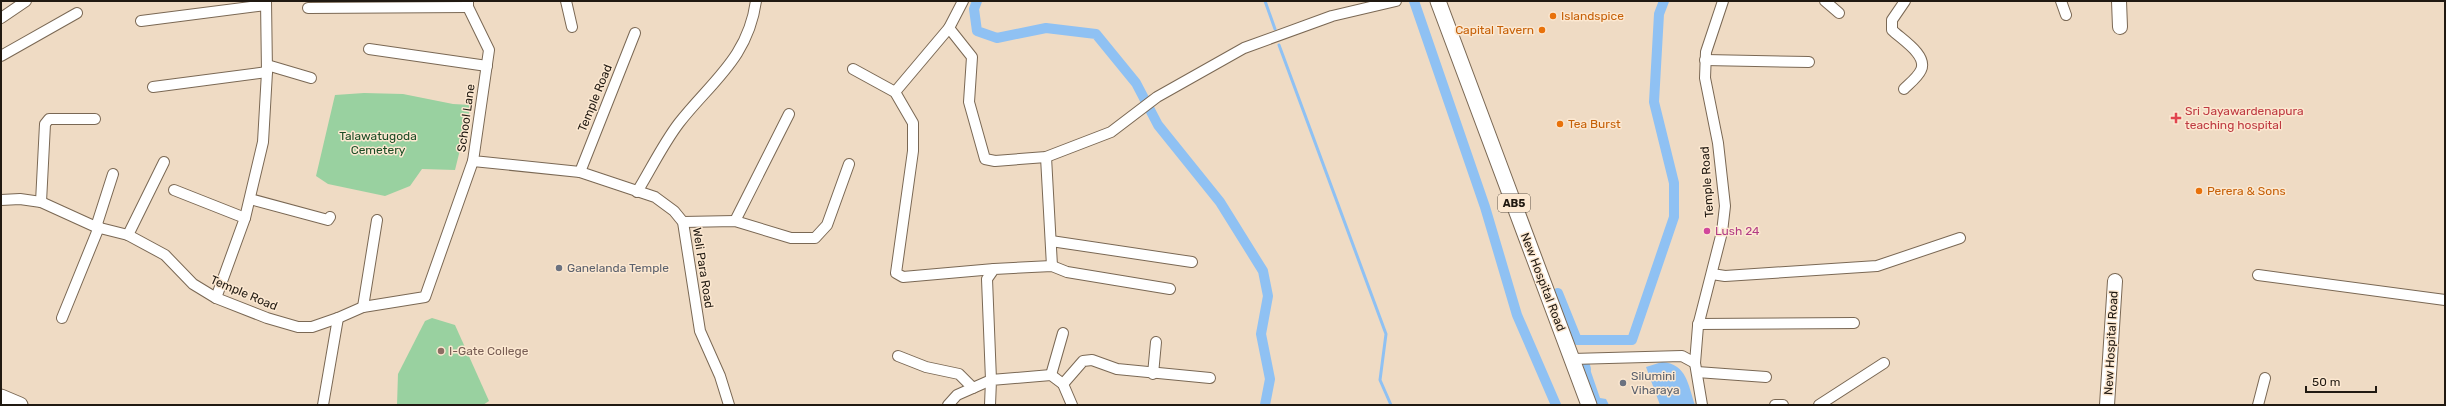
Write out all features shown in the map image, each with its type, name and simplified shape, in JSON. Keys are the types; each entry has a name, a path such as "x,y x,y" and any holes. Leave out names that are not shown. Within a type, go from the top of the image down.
{"main road":[{"name":"New Hospital Road","path":"1438,1 1589,405"},
{"path":"2119,1 2120,26"},
{"name":"New Hospital Road","path":"2107,405 2114,281"},
{"path":"1,397 20,405"}],"street":[{"path":"1,18 26,1"},
{"path":"566,1 572,27"},
{"path":"638,192 678,124 740,52 753,21 756,1"},
{"path":"895,92 949,28 963,1"},
{"path":"949,28 972,57 969,102 985,159 995,161 1046,157 1111,132 1157,97 1244,48 1332,16 1396,1"},
{"name":"Temple Road","path":"1702,405 1696,367 1698,324 1722,232 1725,206 1718,143 1705,78 1705,60 1706,52 1723,1"},
{"path":"1825,1 1839,13"},
{"path":"1904,89 1921,70 1922,62 1919,55 1892,30 1892,20 1905,1"},
{"path":"2060,1 2066,15"},
{"path":"141,21 266,3 267,68 263,142 245,218 216,298"},
{"path":"308,8 468,4"},
{"name":"School Lane","path":"468,4 489,50 473,161 580,172"},
{"path":"1,56 77,12"},
{"name":"Temple Road","path":"580,172 635,33"},
{"path":"369,49 465,65 487,66"},
{"path":"1705,60 1809,62"},
{"path":"153,87 267,68 311,78"},
{"path":"854,70 895,92 913,123 912,151 896,272 903,277 994,269 1052,266 1067,272 1170,289"},
{"path":"735,221 789,114"},
{"path":"41,202 45,124 48,119 95,119"},
{"path":"1046,157 1052,266"},
{"name":"Temple Road","path":"1,200 20,199 41,202 98,227 128,235 165,255 193,284 216,298 266,318 298,327 312,327 363,307 425,297 473,161"},
{"path":"128,235 164,162"},
{"path":"682,222 735,221 791,238 815,238 827,225 849,164"},
{"name":"Weli Para Road","path":"580,172 655,197 674,211 682,222 700,331 720,376 728,405"},
{"path":"62,318 98,227 113,174"},
{"path":"174,190 245,218"},
{"path":"250,199 328,220 330,217"},
{"path":"363,307 377,220"},
{"path":"1712,274 1725,276 1877,266 1960,238"},
{"path":"1051,241 1192,262"},
{"path":"990,405 991,380 987,279 994,269"},
{"path":"2258,275 2445,300"},
{"path":"323,405 338,318"},
{"path":"1698,324 1854,323"},
{"path":"1051,375 1063,333"},
{"path":"1153,374 1156,342"},
{"path":"898,356 926,367 959,374 973,388"},
{"path":"1572,359 1682,356 1696,367 1766,377"},
{"path":"1063,384 1083,361 1088,360 1092,360 1116,369 1153,374 1210,378"},
{"path":"1819,405 1884,363"},
{"path":"948,405 957,395 991,380 1051,375 1058,378 1063,384 1072,405"},
{"path":"2258,405 2265,378"},
{"path":"1775,405 1783,405"}],"green space":[{"name":"Talawatugoda Cemetery","path":"364,93 403,94 453,104 471,105 455,170 422,169 410,186 385,196 328,184 316,176 335,95"},
{"path":"432,318 455,325 489,401 483,405 397,405 398,374 425,321"}],"water":[{"path":"1662,362 1677,367 1682,371 1688,383 1695,405 1660,405 1646,367"},
{"path":"1582,369 1590,369 1600,398 1606,399 1609,405 1596,405"}],"waterway":[{"path":"977,1 974,9 977,31 997,38 1046,28 1096,34 1136,83 1158,125 1220,202 1263,271 1268,296 1261,334 1270,379 1265,405"},
{"path":"1265,1 1275,29"},
{"path":"1414,1 1485,207 1517,315 1556,405"},
{"path":"1558,293 1577,340 1632,340 1674,217 1674,183 1654,102 1659,14 1664,1"},
{"path":"1279,45 1386,334 1380,380 1391,405"},
{"path":"1584,362 1586,369"}],"place":[{"name":"Islandspice","path":"1553,16"},
{"name":"Capital Tavern","path":"1542,30"},
{"name":"Sri Jayawardenapura teaching hospital","path":"2176,118"},
{"name":"Tea Burst","path":"1560,124"},
{"name":"Perera & Sons","path":"2199,191"},
{"name":"Lush 24","path":"1707,231"},
{"name":"Ganelanda Temple","path":"559,268"},
{"name":"I-Gate College","path":"441,351"},
{"name":"Silumini Viharaya","path":"1623,383"}]}
